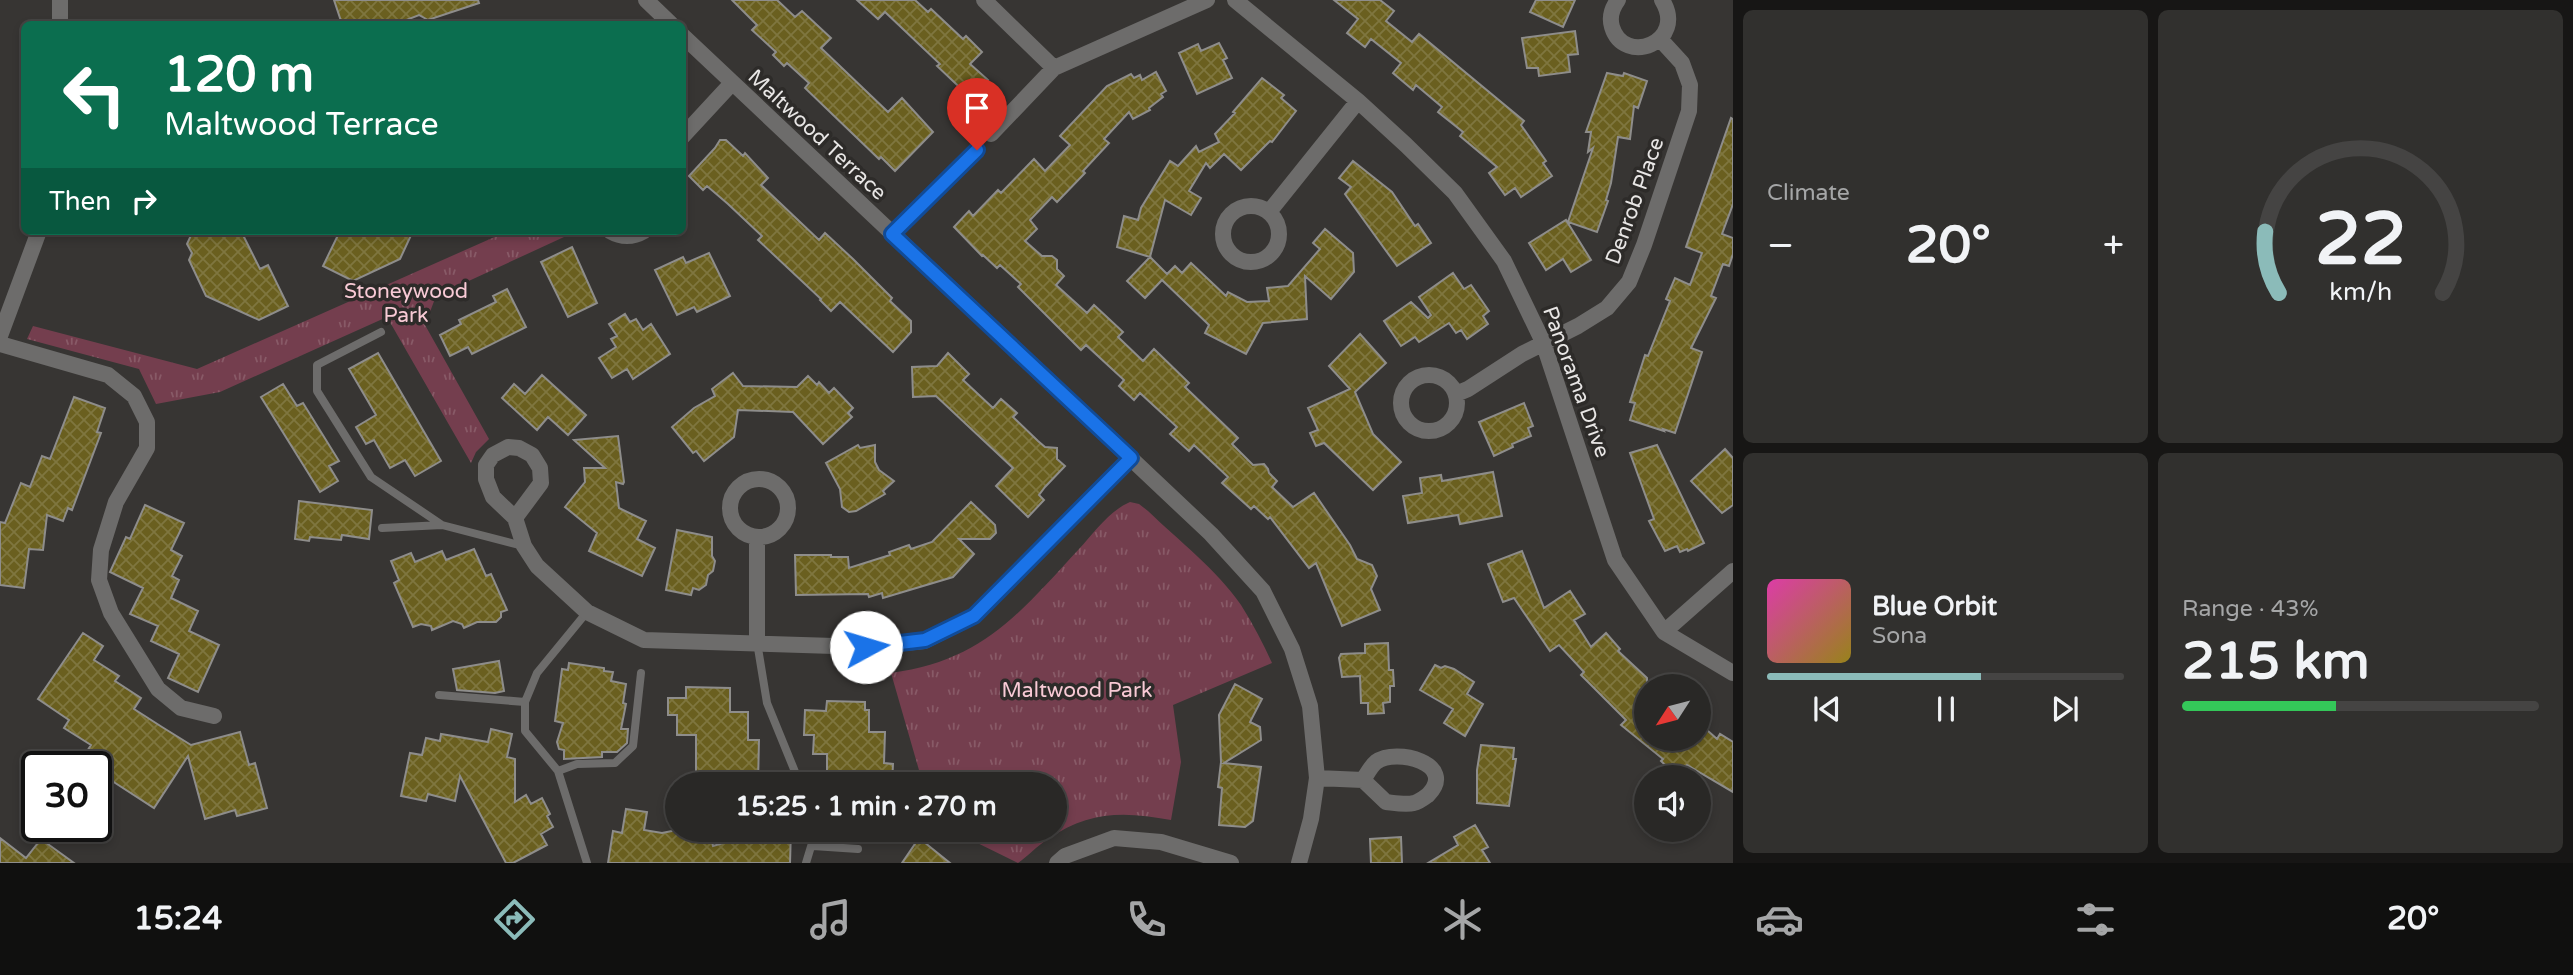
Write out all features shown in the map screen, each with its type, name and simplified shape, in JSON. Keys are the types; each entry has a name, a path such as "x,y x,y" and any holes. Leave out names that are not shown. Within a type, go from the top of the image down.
{"street":[{"path":"60,0 60,21"},
{"path":"646,0 668,21"},
{"path":"984,0 1054,68"},
{"path":"991,134 1054,68 1207,0"},
{"name":"Panorama Drive","path":"1235,0 1358,102 1455,193 1504,261 1543,342 1615,560 1664,632 1733,673"},
{"path":"1618,0 1613,7 1611,18 1613,29 1628,45 1639,47 1650,46 1660,39 1666,30 1669,19 1667,8 1661,0"},
{"name":"Denrob Place","path":"1456,394 1606,308 1629,282 1689,110 1690,85 1682,62 1660,39"},
{"name":"Maltwood Terrace","path":"686,40 1211,534 1263,592 1292,649 1310,706 1317,778 1311,820 1299,863"},
{"path":"686,133 732,83"},
{"path":"1269,212 1358,102"},
{"path":"892,234 977,150"},
{"path":"0,336 37,235"},
{"path":"618,235 635,235"},
{"path":"0,344 108,375 134,396 147,422 147,448 116,502 101,550 99,580 111,613 158,689 181,708 214,716"},
{"path":"515,518 524,546 537,566 587,612 644,640 866,647 925,640 974,616 1131,458"},
{"path":"757,537 757,642"},
{"path":"1664,632 1733,570"},
{"path":"1317,778 1363,780"},
{"path":"1057,863 1065,856 1114,838 1161,842 1231,863"}],"lane":[{"path":"381,332 317,365 317,391 371,477 442,524 524,546"},
{"path":"382,528 442,524"},
{"path":"587,612 537,673 525,702 524,731 558,771 587,863"},
{"path":"757,642 767,703 795,772"},
{"path":"558,771 578,764 615,764 634,746 641,673"},
{"path":"439,695 525,702"},
{"path":"806,863 814,842"},
{"path":"813,845 858,849"}],"green space":[{"name":"Stoneywood Park","path":"499,235 568,235 436,296 425,325 489,439 476,452 471,463 387,317 220,392 156,404 139,369 27,339 33,326 197,369"},
{"name":"Maltwood Park","path":"1130,502 1139,504 1220,579 1245,612 1272,663 1173,705 1181,762 1171,820 1138,815 1107,816 1092,818 1067,828 1067,772 920,772 891,673 950,658 997,630 1038,594 1122,506"},
{"name":"Maltwood Park","path":"975,842 1044,842 1018,863"}],"building":[{"path":"334,0 478,0 479,3 428,20 419,15 404,21 341,21"},
{"path":"732,0 777,0 795,17 802,11 831,38 821,48 888,112 902,98 933,132 895,171 805,88 809,83 787,63 784,66 773,55 776,52 752,30 757,25"},
{"path":"857,0 915,0 928,12 931,9 963,39 966,36 982,52 970,64 988,80 971,98 937,66 940,64 885,12 878,19"},
{"path":"1334,0 1380,0 1394,11 1386,21 1412,42 1419,34 1524,121 1521,125 1546,161 1543,163 1552,176 1521,197 1515,188 1505,195 1489,173 1497,167 1460,136 1463,132 1438,112 1442,107 1416,85 1413,90 1393,73 1401,63 1371,39 1365,47 1347,33 1358,19"},
{"path":"1536,0 1575,0 1563,27 1530,12"},
{"path":"1575,31 1578,54 1568,55 1570,72 1539,76 1538,68 1527,68 1522,38"},
{"path":"1219,43 1227,58 1223,60 1232,78 1197,94 1179,53 1198,44 1201,51"},
{"path":"1156,72 1166,91 1161,94 1163,97 1149,108 1150,110 1133,119 1129,112 1104,139 1109,143 1083,171 1085,173 1057,202 1052,197 1030,220 1037,229 1025,241 1042,256 1052,256 1057,260 1057,269 1064,276 1056,285 1087,313 1094,305 1123,332 1118,337 1143,361 1154,349 1189,383 1185,387 1238,438 1232,444 1253,465 1264,464 1277,481 1272,487 1293,507 1314,493 1357,559 1372,565 1377,576 1371,589 1380,610 1342,626 1316,563 1309,568 1270,517 1268,519 1254,506 1251,509 1222,483 1228,477 1194,445 1189,451 1170,434 1177,427 1140,393 1134,400 1119,386 1124,380 1086,345 1081,350 1018,287 1021,284 1000,265 997,268 982,256 954,227 969,211 973,216 998,190 1001,193 1034,159 1045,171 1070,145 1060,136 1107,86 1131,74 1134,78 1140,75 1142,80"},
{"path":"1607,73 1623,76 1624,73 1647,81 1638,108 1634,106 1630,139 1618,137 1606,200 1608,201 1597,232 1568,222 1593,148 1588,152 1591,132 1586,132"},
{"path":"1262,78 1284,95 1281,98 1296,111 1272,142 1241,170 1224,154 1210,168 1206,163 1189,191 1201,198 1191,215 1165,200 1150,257 1117,247 1124,216 1138,220 1141,208 1170,161 1178,166 1196,146 1199,152 1219,142 1215,134"},
{"path":"1731,118 1733,204 1722,234 1733,238 1733,254 1729,266 1723,264 1711,296 1716,298 1691,348 1702,352 1675,433 1663,429 1664,431 1630,420 1635,403 1630,402 1645,355 1648,356 1670,301 1666,299 1675,278 1690,285 1702,253 1686,247"},
{"path":"720,140 726,140 743,156 745,153 768,178 761,185 819,240 825,233 892,298 890,301 911,321 911,332 893,352 840,302 831,311 758,240 762,236 707,186 703,190 689,176"},
{"path":"1353,161 1392,192 1415,226 1418,224 1431,243 1397,266 1345,194 1351,187 1339,178"},
{"path":"1566,220 1591,260 1571,272 1563,259 1546,270 1529,243"},
{"path":"1325,229 1353,253 1354,272 1331,299 1305,276 1307,319 1263,323 1246,354 1205,333 1209,325 1162,280 1145,298 1127,281 1150,257 1167,274 1175,266 1182,273 1191,263 1226,296 1228,292 1247,302 1269,301 1267,288 1288,286 1320,249 1313,243"},
{"path":"191,235 243,235 260,269 268,265 288,306 259,320 206,296 189,260 192,253 187,244"},
{"path":"338,235 411,235 400,259 353,281 323,266"},
{"path":"572,247 597,303 568,317 541,262"},
{"path":"709,253 730,296 697,312 694,307 677,315 655,270 683,257 686,263"},
{"path":"1453,273 1464,289 1471,285 1489,311 1483,316 1488,324 1467,339 1461,330 1456,333 1449,323 1419,342 1415,337 1401,346 1384,321 1411,302 1428,318 1431,315 1419,297"},
{"path":"507,289 526,327 472,354 468,347 450,356 440,335 461,324 459,320 496,302 493,296"},
{"path":"625,314 630,322 636,319 643,330 651,324 670,354 633,379 627,369 612,378 599,358 616,347 611,339 617,336 609,324"},
{"path":"1360,334 1386,363 1355,392 1373,434 1401,462 1373,490 1324,443 1316,446 1310,433 1318,430 1308,408 1350,389 1329,366"},
{"path":"378,353 441,461 415,476 405,460 390,468 374,440 366,444 356,427 376,415 349,369"},
{"path":"948,353 969,374 963,380 993,408 1001,399 1017,413 1013,417 1038,441 1045,447 1057,448 1057,459 1065,466 1039,495 1044,500 1028,517 996,486 1013,468 936,396 913,397 912,367 937,366"},
{"path":"733,373 743,386 797,387 808,376 817,385 819,382 829,393 834,388 853,408 848,413 852,417 823,444 793,412 738,410 734,437 704,461 696,451 693,453 672,427 694,408 715,396 712,389"},
{"path":"542,375 586,415 568,435 548,417 537,430 502,398 514,384 525,394"},
{"path":"283,384 297,406 303,403 339,461 329,466 338,481 320,492 261,397"},
{"path":"74,397 105,408 97,432 101,433 72,510 68,508 63,521 47,515 43,550 29,549 24,588 0,585 0,522 5,523 21,483 30,487 42,456 50,459"},
{"path":"1524,403 1533,426 1528,428 1531,436 1494,456 1479,422"},
{"path":"618,436 624,482 616,482 619,508 646,521 637,539 655,548 642,576 589,551 597,533 565,507 585,482 584,468 605,468 574,440"},
{"path":"858,445 860,448 875,445 875,462 879,470 894,481 883,491 885,494 856,511 849,512 842,507 840,489 826,463"},
{"path":"1657,445 1704,543 1688,551 1687,549 1680,552 1677,546 1665,551 1649,521 1654,519 1630,453"},
{"path":"1725,449 1733,458 1733,505 1722,513 1691,481"},
{"path":"1493,472 1502,516 1460,524 1458,515 1408,523 1403,496 1422,493 1420,478 1441,475 1442,481"},
{"path":"299,501 372,510 369,539 342,535 341,540 310,537 309,541 295,539"},
{"path":"971,502 995,525 996,533 990,539 959,539 974,554 953,577 883,598 882,593 869,597 868,594 796,595 795,555 848,557 849,568 890,555 889,552 909,545 911,549 932,542"},
{"path":"145,505 184,523 171,550 182,556 172,576 179,580 171,598 198,611 189,631 219,645 198,692 168,678 179,654 151,641 158,626 130,614 143,588 110,572 126,537 130,539"},
{"path":"677,530 712,537 712,556 715,561 713,571 708,575 706,585 699,590 693,588 691,595 666,590"},
{"path":"474,549 486,576 491,574 507,610 501,612 501,617 496,622 477,622 464,628 462,624 453,621 432,630 431,626 421,624 413,627 394,583 399,580 391,561 411,553 415,562 442,551 446,560"},
{"path":"1522,551 1544,608 1570,591 1585,614 1574,620 1591,647 1606,633 1620,649 1618,651 1643,674 1634,674 1634,736 1621,725 1626,720 1581,675 1584,672 1559,645 1550,651 1514,598 1503,602 1488,564"},
{"path":"83,633 103,646 94,660 119,676 115,681 141,698 134,709 162,727 191,745 240,732 249,765 255,763 267,808 237,816 235,810 205,819 188,756 154,808 112,781 112,751 87,751 91,745 64,728 69,720 38,699"},
{"path":"1388,643 1389,670 1393,670 1394,686 1390,686 1390,702 1383,703 1384,713 1368,714 1368,703 1361,703 1360,676 1342,677 1339,658 1341,654 1365,653 1365,644"},
{"path":"499,661 504,691 495,693 457,690 453,669"},
{"path":"569,663 604,668 604,671 613,672 611,681 626,684 623,703 626,704 621,729 628,729 627,743 617,752 602,752 602,757 564,759 564,750 559,749 557,742 563,723 555,721 562,669 568,670"},
{"path":"1435,665 1454,669 1474,682 1467,694 1483,704 1465,736 1444,723 1453,709 1420,690"},
{"path":"1235,684 1262,699 1250,722 1260,727 1261,740 1224,763 1261,767 1253,821 1245,827 1219,825 1222,788 1218,787 1221,762 1219,715"},
{"path":"686,687 730,688 730,712 748,712 748,740 759,740 758,772 696,772 696,735 677,735 677,715 668,715 668,698 686,698"},
{"path":"827,701 865,702 865,710 869,710 869,732 885,732 884,763 893,764 893,772 827,772 827,754 813,754 814,735 804,735 805,710 826,711"},
{"path":"491,729 512,734 507,757 515,759 515,802 526,795 531,804 542,798 553,827 541,834 547,845 513,863 506,863 460,776 455,801 428,794 426,801 401,796 410,753 422,755 426,738 440,741 441,734 488,742"},
{"path":"1720,734 1733,742 1733,792 1711,779 1711,765 1665,765 1661,761 1663,759 1653,751 1712,751 1712,735 1717,739"},
{"path":"1481,745 1514,748 1513,759 1516,759 1509,806 1477,803 1477,770"},
{"path":"626,809 647,812 644,830 665,832 665,842 712,842 713,846 727,842 791,842 790,863 608,863 613,831 622,833"},
{"path":"1475,825 1488,847 1482,850 1490,863 1428,863 1458,845 1454,837"},
{"path":"1401,837 1402,863 1371,863 1370,839"},
{"path":"0,838 26,858 39,842 45,842 74,863 0,863"},
{"path":"916,842 924,842 950,863 902,863"}],"route":[{"path":"866,647 925,640 974,616 1131,458 892,234 977,150"}]}
